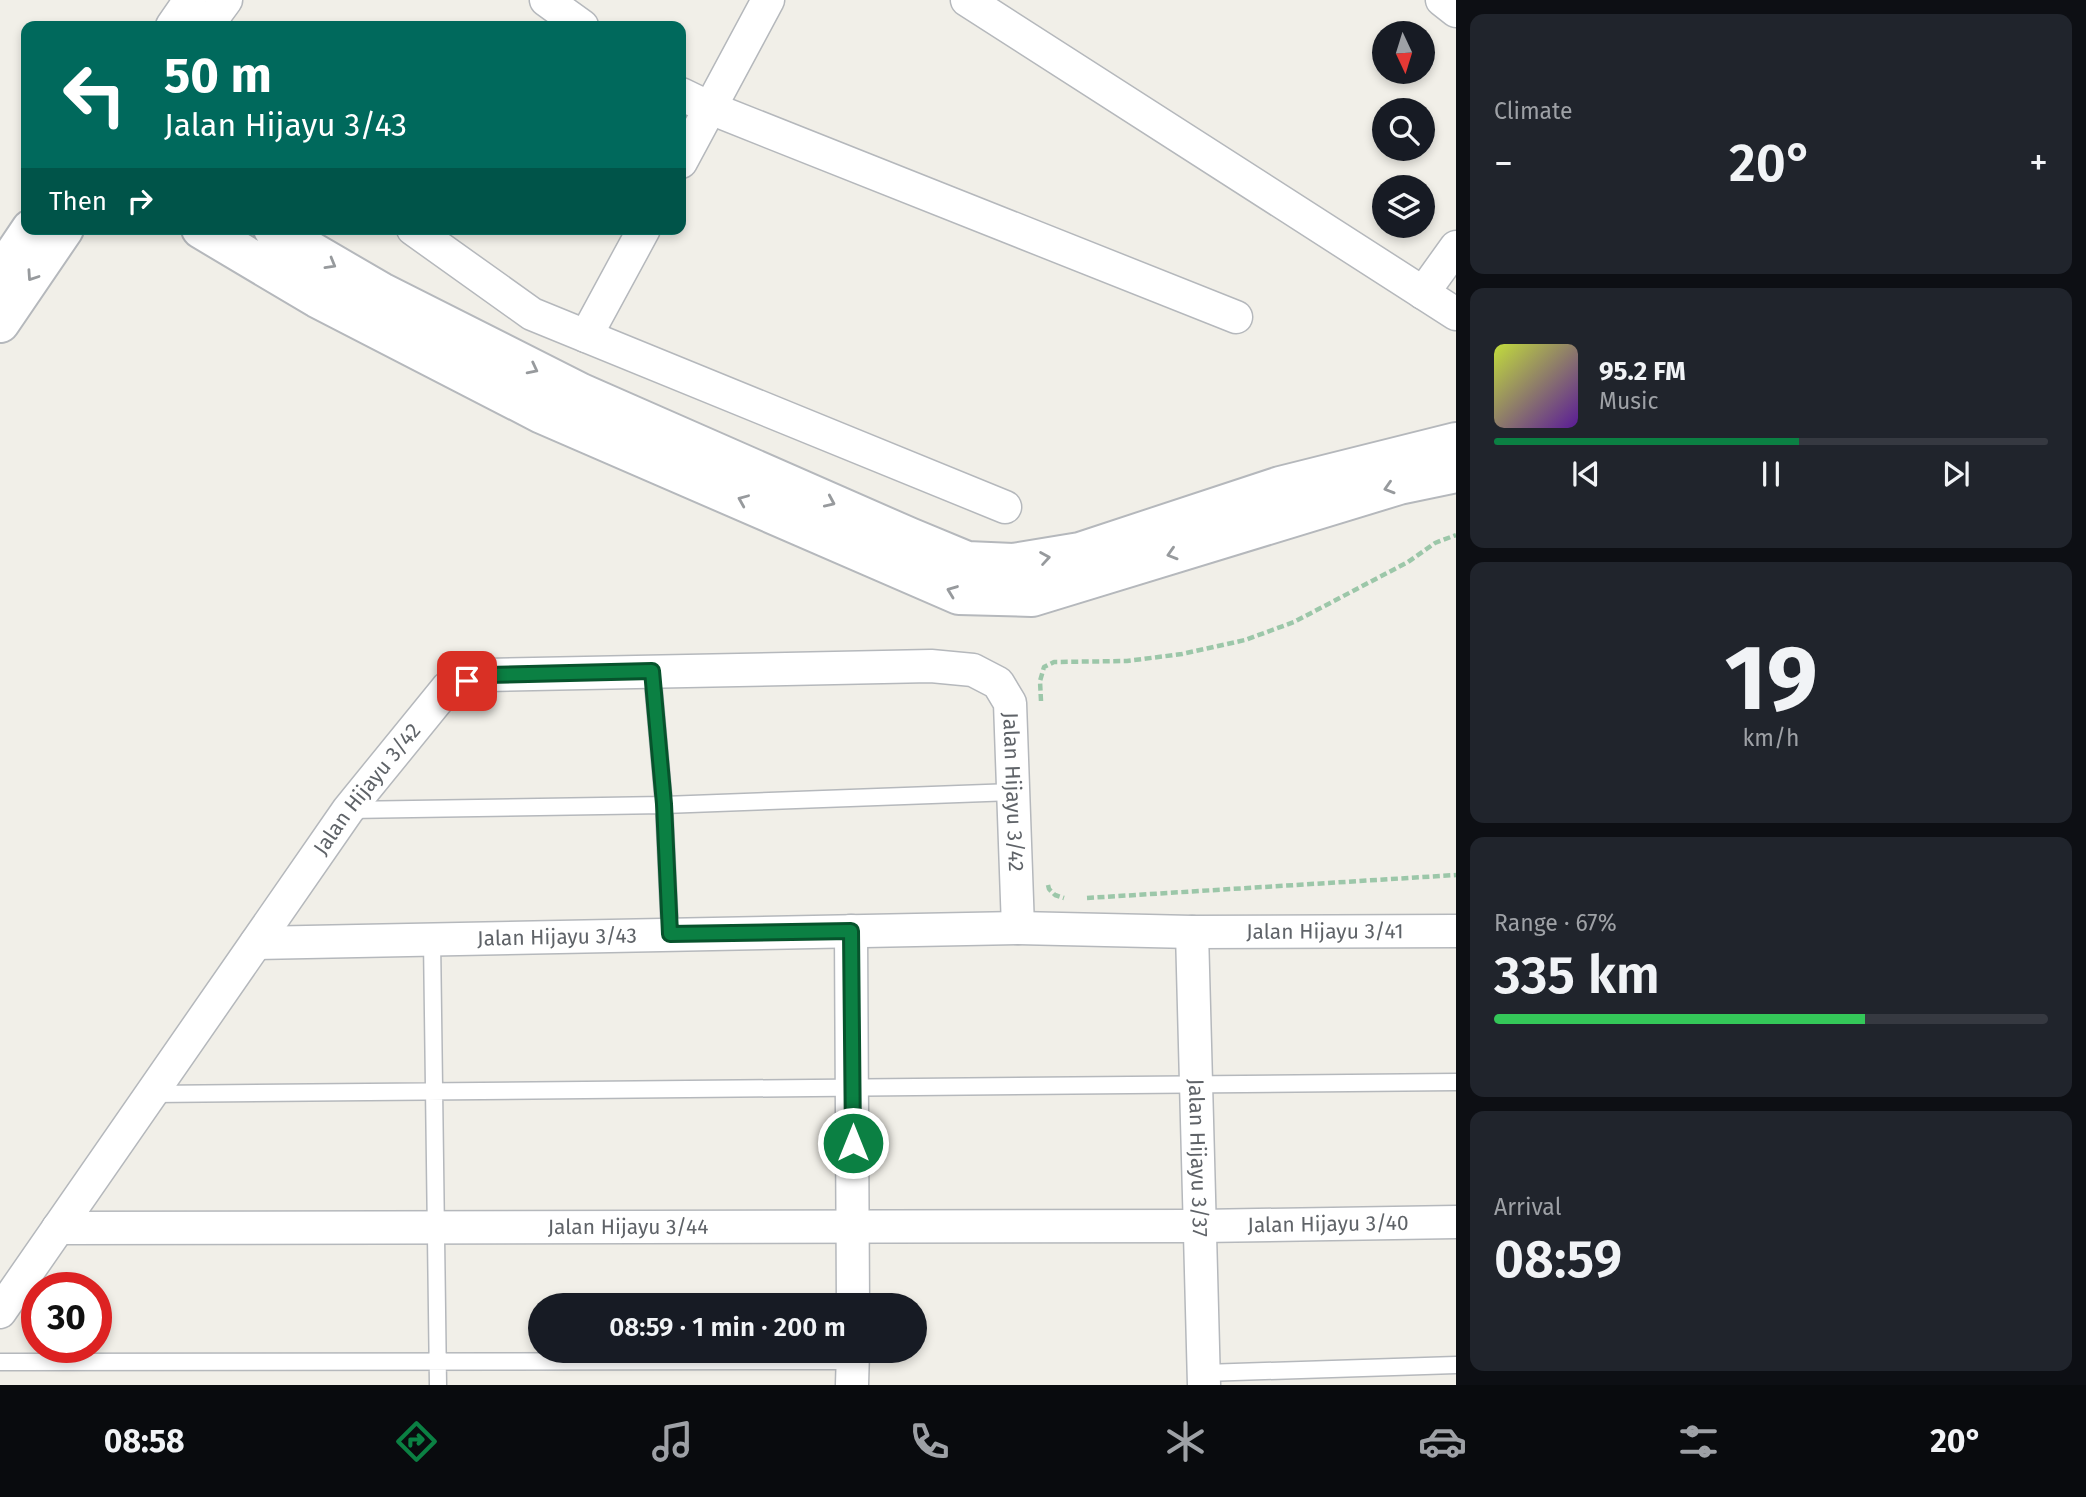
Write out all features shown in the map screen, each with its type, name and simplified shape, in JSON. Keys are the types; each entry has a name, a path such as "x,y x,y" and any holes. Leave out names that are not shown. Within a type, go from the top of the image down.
{"street":[{"path":"175,21 190,0"},
{"path":"211,21 226,0"},
{"path":"546,0 575,21"},
{"path":"686,153 767,0"},
{"path":"967,0 1456,314"},
{"path":"1442,0 1456,11"},
{"path":"686,96 1236,317"},
{"path":"0,275 27,235"},
{"path":"0,323 60,235"},
{"path":"211,235 317,298 542,414 960,595 1032,597 1399,485 1456,473"},
{"path":"282,235 381,292 581,393 967,561 1013,563 1080,552 1280,486 1456,442"},
{"path":"421,235 532,314 1005,506"},
{"path":"586,336 641,235"},
{"path":"1423,293 1456,247"},
{"name":"Jalan Hijayu 3/42","path":"0,1312 348,810 447,687 487,675 931,666 973,670 998,683 1010,703 1017,928"},
{"name":"Jalan Hijayu 3/43","path":"256,943 1017,928 1192,932"},
{"path":"851,931 853,1293"},
{"name":"Jalan Hijayu 3/41","path":"1192,932 1456,931"},
{"name":"Jalan Hijayu 3/37","path":"1192,932 1204,1379"},
{"name":"Jalan Hijayu 3/40","path":"1200,1226 1456,1222"},
{"name":"Jalan Hijayu 3/44","path":"58,1228 1200,1226"}],"lane":[{"path":"652,671 664,804 670,934"},
{"path":"348,810 664,804 1013,792"},
{"path":"432,939 438,1385"},
{"path":"151,1094 1456,1082"},
{"path":"0,1363 438,1362 853,1366"},
{"path":"1204,1379 1456,1365"}],"path":[{"path":"1042,709 1041,681 1044,667 1054,662 1141,659 1182,654 1245,640 1294,622 1408,562 1436,543 1456,535"},
{"path":"1048,875 1049,888 1055,895 1073,898"},
{"path":"1081,898 1456,875"}],"route":[{"path":"467,681 487,675 652,671 664,804 670,934 851,931 853,1143"}]}
